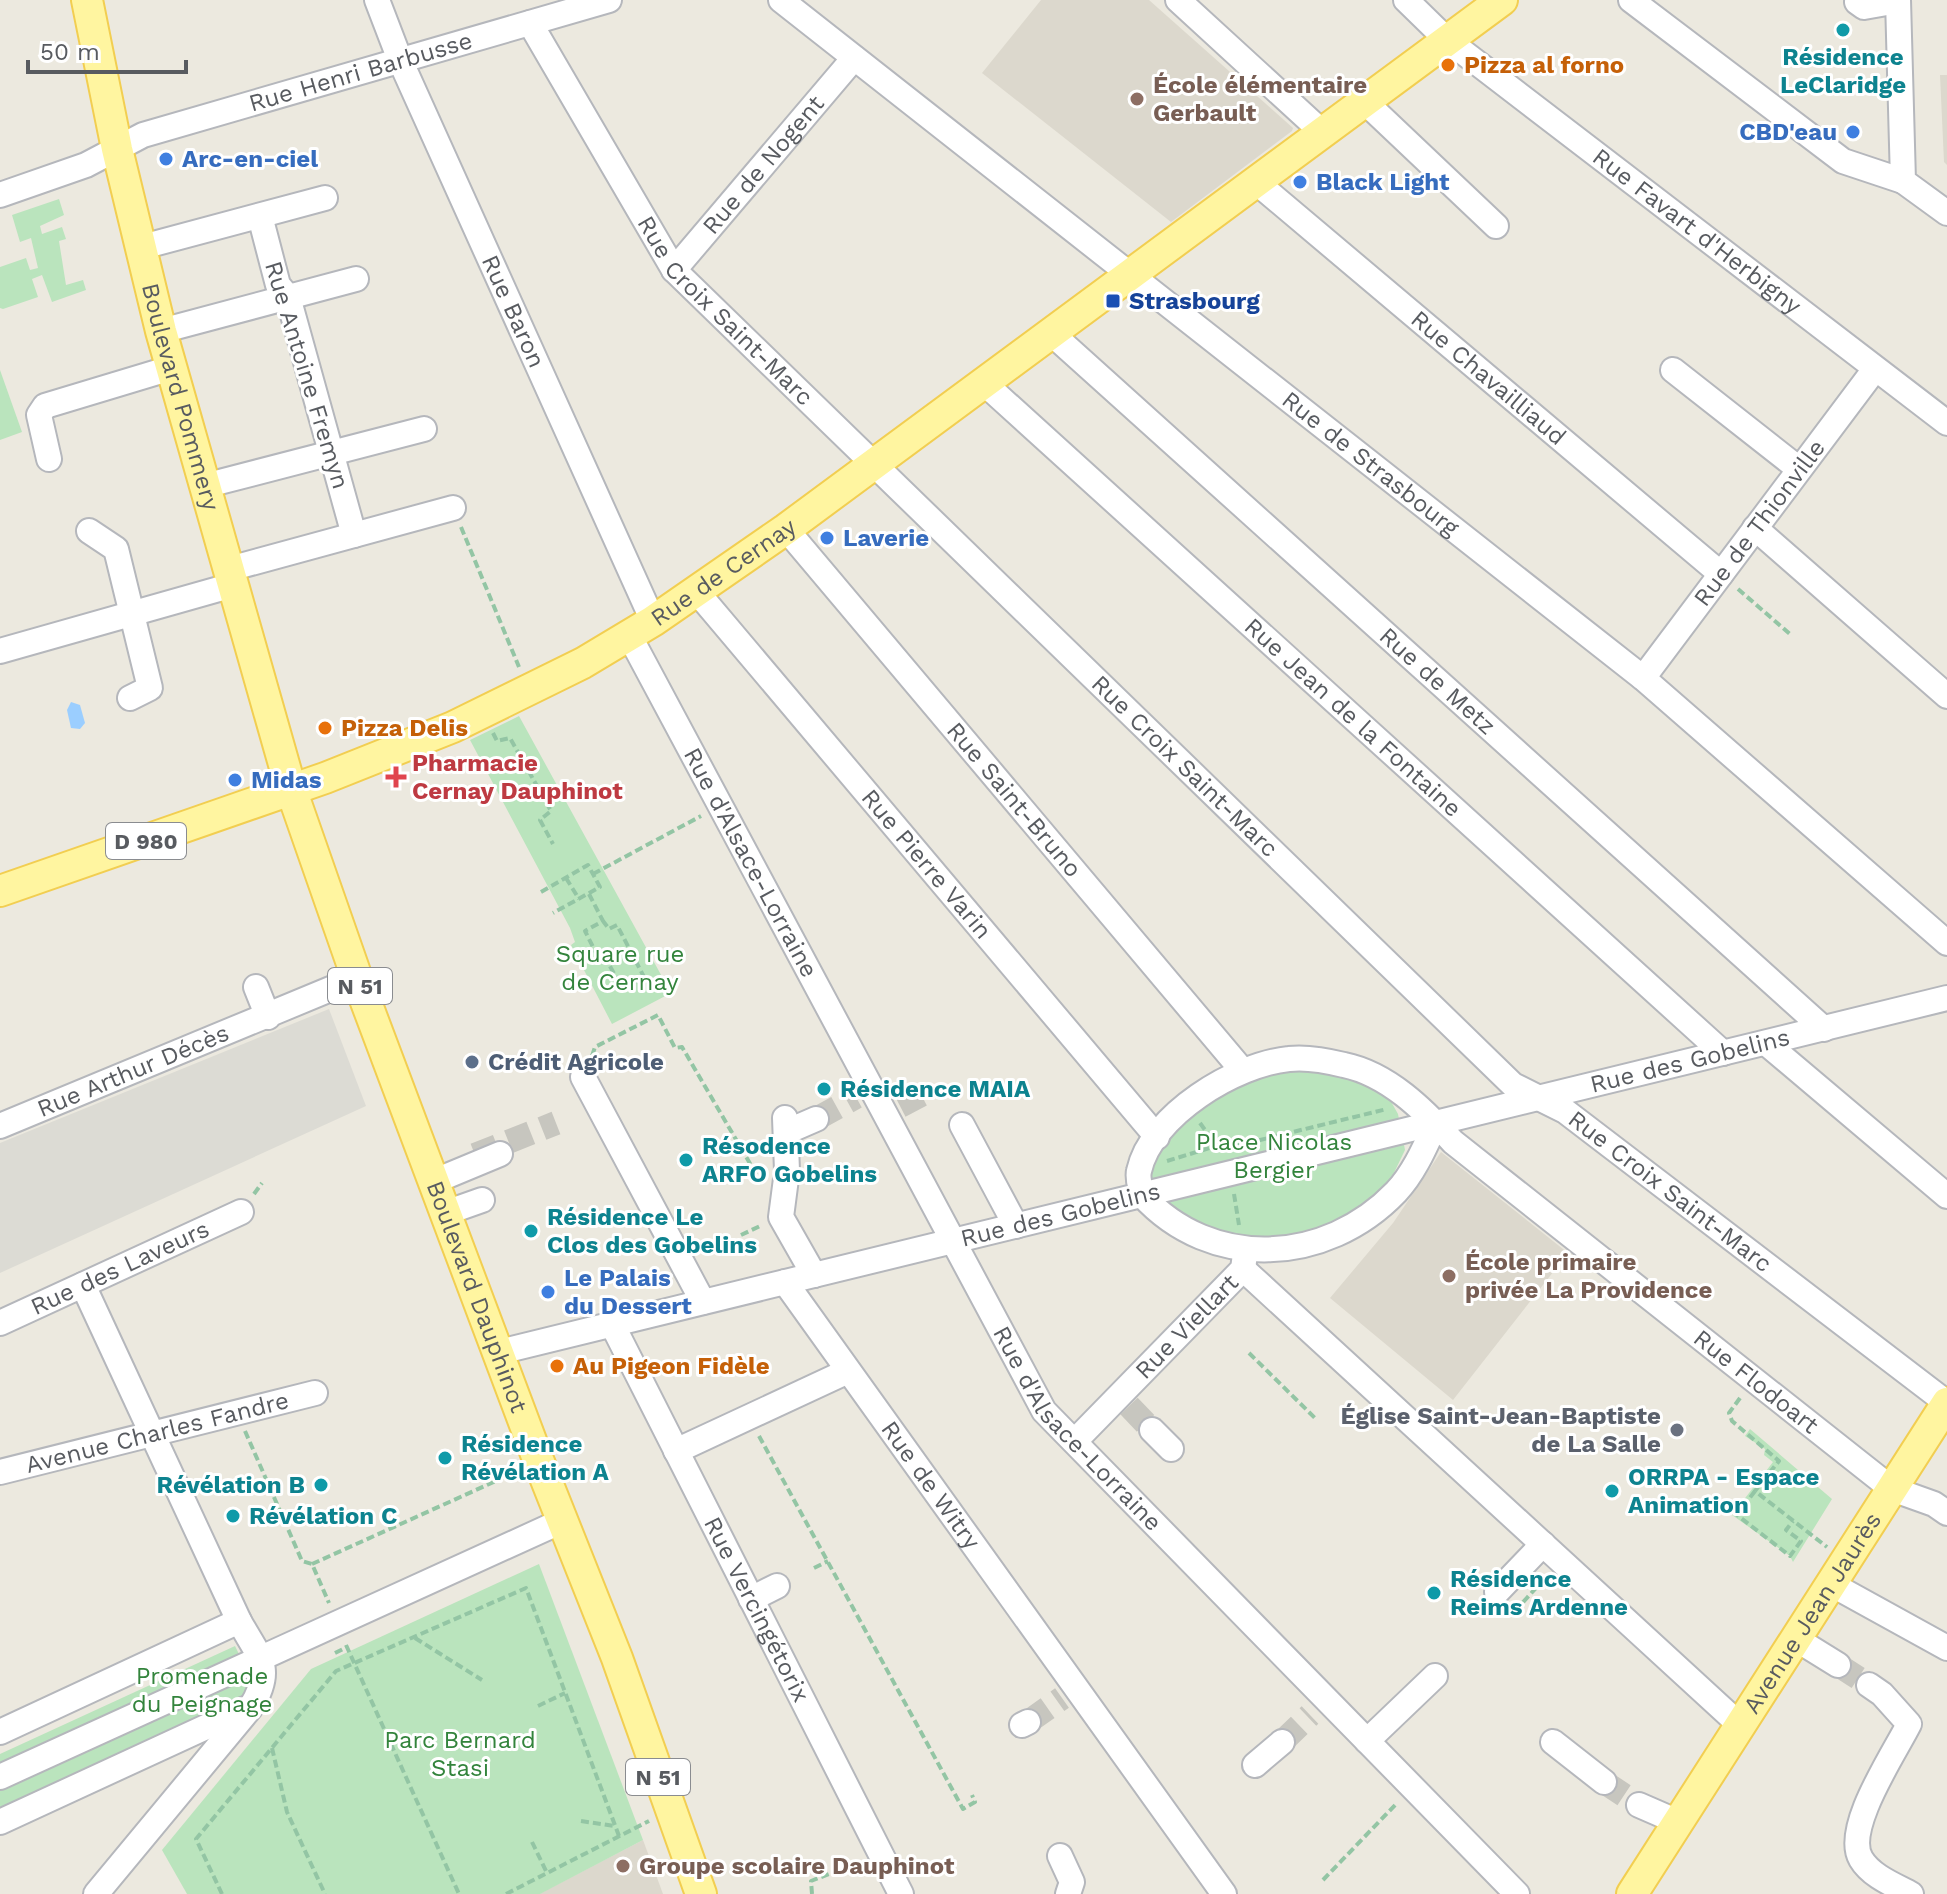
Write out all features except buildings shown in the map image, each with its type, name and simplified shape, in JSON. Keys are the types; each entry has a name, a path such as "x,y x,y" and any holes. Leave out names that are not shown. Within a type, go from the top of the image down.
{"main road":[{"name":"Boulevard Pommery","path":"87,0 117,149 161,331 291,789"},
{"name":"Rue de Cernay","path":"0,891 291,789 453,727 529,691 641,628 786,529 1502,0"},
{"name":"Boulevard Dauphinot","path":"291,789 357,978 448,1212 539,1462 617,1658 701,1894"},
{"name":"Avenue Jean Jaurès","path":"1632,1894 1945,1410"}],"street":[{"name":"Rue Baron","path":"377,0 641,628"},
{"name":"Rue de Strasbourg","path":"781,0 1643,678 1947,943"},
{"path":"1178,0 1321,131"},
{"name":"Rue Favart d'Herbigny","path":"1406,0 1446,39 1947,423"},
{"path":"1631,0 1843,161 1903,181 1947,213"},
{"path":"1857,2 1864,7 1898,1 1903,181"},
{"name":"Rue Henri Barbusse","path":"0,195 86,165 152,132 595,2"},
{"name":"Rue Croix Saint-Marc","path":"530,23 674,270 1513,1085 1565,1111 1945,1410"},
{"name":"Rue de Nogent","path":"674,270 854,58"},
{"path":"1363,100 1496,226"},
{"name":"Rue Chavailliaud","path":"1256,182 1721,574"},
{"path":"142,247 325,198"},
{"name":"Rue Antoine Fremyn","path":"260,216 278,285 288,297 354,535"},
{"path":"161,331 356,279"},
{"name":"Rue de Metz","path":"1051,333 1824,1029"},
{"path":"49,459 39,415 45,406 171,368"},
{"name":"Rue de Thionville","path":"1643,678 1875,369"},
{"path":"1673,370 1799,469"},
{"name":"Rue Jean de la Fontaine","path":"984,383 1723,1053"},
{"path":"204,486 424,429"},
{"path":"0,651 133,613 354,535 453,508"},
{"path":"1755,528 1947,696"},
{"name":"Rue Saint-Bruno","path":"786,529 1242,1070"},
{"path":"89,531 116,549 133,613 150,688 130,698"},
{"name":"Rue Pierre Varin","path":"697,592 1157,1137"},
{"name":"Rue d'Alsace-Lorraine","path":"641,628 720,805 864,1093 893,1110 954,1241 1044,1411 1318,1707 1367,1741 1517,1894"},
{"name":"Rue Arthur Décès","path":"0,1126 357,978"},
{"path":"256,987 268,1017"},
{"name":"Rue des Gobelins","path":"499,1352 1016,1226 1140,1187 1228,1174 1947,998"},
{"path":"1766,1043 1947,1196"},
{"path":"1246,1257 1330,1239 1374,1212 1398,1190 1424,1151 1436,1123 1391,1084 1347,1065 1291,1058 1242,1070 1187,1105 1157,1137 1139,1169 1140,1187 1174,1226 1246,1257 1552,1552 1741,1726"},
{"path":"583,1077 703,1302"},
{"path":"814,1275 781,1217 787,1171 786,1125 816,1119"},
{"name":"Rue Flodoart","path":"1436,1123 1453,1142 1892,1489 1934,1504 1947,1513"},
{"path":"962,1125 1016,1226"},
{"path":"435,1181 500,1154"},
{"path":"448,1212 482,1200"},
{"name":"Rue des Laveurs","path":"0,1323 241,1212"},
{"name":"Rue Viellart","path":"1075,1441 1124,1401 1246,1257"},
{"name":"Rue de Witry","path":"785,1282 848,1371 918,1454 1069,1693 1224,1894"},
{"path":"83,1285 239,1621 263,1663 263,1687 251,1707 96,1894"},
{"name":"Rue Vercingétorix","path":"612,1324 901,1894"},
{"path":"676,1451 749,1417 782,1411 848,1371"},
{"name":"Avenue Charles Fandre","path":"0,1472 315,1393"},
{"path":"1152,1430 1171,1449"},
{"path":"0,1777 263,1663 338,1623 562,1521"},
{"path":"1497,1592 1552,1552"},
{"path":"1838,1573 1947,1648"},
{"path":"751,1599 777,1586"},
{"path":"0,1732 239,1621"},
{"path":"1796,1639 1838,1665"},
{"path":"1367,1741 1435,1676"},
{"path":"1869,1685 1882,1694 1909,1724 1857,1825 1854,1845 1862,1861 1874,1873 1911,1894"},
{"path":"0,1822 251,1707"},
{"path":"1255,1765 1282,1742"},
{"path":"1553,1742 1604,1782"},
{"path":"1639,1805 1678,1822"},
{"path":"1060,1856 1072,1882 1068,1894"}],"path":[{"path":"453,508 529,691"},
{"path":"1721,574 1791,635"},
{"path":"492,730 497,741 510,738 534,778 551,811 540,820 553,844"},
{"path":"593,874 720,805"},
{"path":"541,892 588,865 600,887 553,913"},
{"path":"566,878 579,899"},
{"path":"589,894 609,929 617,925 644,977 622,988 607,961 598,957 585,931 603,921"},
{"path":"583,1077 595,1047 658,1015 675,1048 682,1047 706,1082 781,1217 741,1235"},
{"path":"1187,1105 1219,1150 1239,1213 1240,1239 1246,1257"},
{"path":"1140,1187 1158,1173 1163,1163 1213,1147 1219,1150 1413,1105"},
{"path":"1249,1353 1317,1420"},
{"path":"1754,1380 1729,1413 1732,1421 1779,1461 1737,1515 1790,1556 1801,1541 1786,1530 1793,1521"},
{"path":"238,1412 302,1561 312,1564 539,1462"},
{"path":"749,1417 963,1809 975,1802 972,1795"},
{"path":"1755,1491 1793,1521 1838,1573"},
{"path":"1515,1611 1552,1552"},
{"path":"814,1568 828,1561"},
{"path":"312,1564 459,1894"},
{"path":"222,1894 196,1839 336,1671 526,1588 619,1836"},
{"path":"415,1638 482,1680"},
{"path":"335,1653 347,1647"},
{"path":"538,1706 565,1693"},
{"path":"272,1748 287,1812 325,1894"},
{"path":"1323,1880 1412,1787"},
{"path":"506,1894 669,1810"},
{"path":"581,1821 615,1826"},
{"path":"532,1842 547,1873"},
{"path":"812,1894 811,1881 850,1867 878,1849"}],"shaded area":[{"name":"École élémentaire Gerbault","path":"1041,0 1149,0 1293,128 1292,131 1171,222 982,73"},
{"path":"1940,75 1947,75 1947,165 1944,162"},
{"path":"329,1009 366,1106 0,1273 0,1143"},
{"name":"École primaire privée La Providence","path":"1441,1152 1568,1253 1453,1400 1330,1298 1393,1223"},
{"name":"Groupe scolaire Dauphinot","path":"643,1840 663,1894 539,1894"}],"green space":[{"path":"59,199 64,215 40,226 42,234 62,227 66,239 59,241 66,285 83,280 86,290 52,302 42,275 32,279 38,297 0,308 0,267 26,258 30,270 38,268 31,238 20,242 12,215"},
{"path":"0,370 22,432 0,440"},
{"name":"Square rue de Cernay","path":"519,716 671,993 612,1024 571,945 575,942 570,928 470,740"},
{"name":"Place Nicolas Bergier","path":"1292,1066 1343,1072 1384,1089 1398,1114 1405,1150 1391,1179 1364,1205 1326,1228 1269,1244 1209,1234 1165,1210 1145,1166 1198,1103 1241,1078"},
{"path":"1750,1429 1832,1499 1793,1562 1790,1556 1732,1515 1773,1462 1764,1455 1765,1449 1745,1436"},
{"name":"Parc Bernard Stasi","path":"539,1564 643,1840 540,1894 187,1894 162,1850 311,1669"},
{"name":"Promenade du Peignage","path":"235,1646 249,1679 245,1700 0,1810 0,1754"}],"water":[{"path":"71,702 80,705 85,723 80,729 71,728 67,710"}],"tunnel":[{"path":"900,1106 927,1092"},
{"path":"816,1119 856,1097"},
{"path":"475,1155 556,1123"},
{"path":"1129,1406 1152,1430"},
{"path":"1838,1665 1869,1685"},
{"path":"1028,1722 1062,1698"},
{"path":"1282,1742 1310,1715"},
{"path":"1604,1782 1639,1805"}],"place":[{"name":"Résidence LeClaridge","path":"1843,30"},
{"name":"Pizza al forno","path":"1448,65"},
{"name":"École élémentaire Gerbault","path":"1137,99"},
{"name":"CBD'eau","path":"1853,132"},
{"name":"Arc-en-ciel","path":"166,159"},
{"name":"Black Light","path":"1300,182"},
{"name":"Strasbourg","path":"1113,301"},
{"name":"Laverie","path":"827,538"},
{"name":"Pizza Delis","path":"325,728"},
{"name":"Pharmacie Cernay Dauphinot","path":"396,777"},
{"name":"Midas","path":"235,780"},
{"name":"Crédit Agricole","path":"472,1062"},
{"name":"Résidence MAIA","path":"824,1089"},
{"name":"Résodence ARFO Gobelins","path":"686,1160"},
{"name":"Résidence Le Clos des Gobelins","path":"531,1231"},
{"name":"École primaire privée La Providence","path":"1449,1276"},
{"name":"Le Palais du Dessert","path":"548,1292"},
{"name":"Au Pigeon Fidèle","path":"557,1366"},
{"name":"Église Saint-Jean-Baptiste de La Salle","path":"1677,1430"},
{"name":"Résidence Révélation A","path":"445,1458"},
{"name":"Révélation B","path":"321,1485"},
{"name":"ORRPA - Espace Animation","path":"1612,1491"},
{"name":"Révélation C","path":"233,1516"},
{"name":"Résidence Reims Ardenne","path":"1434,1593"},
{"name":"Groupe scolaire Dauphinot","path":"623,1866"}]}
